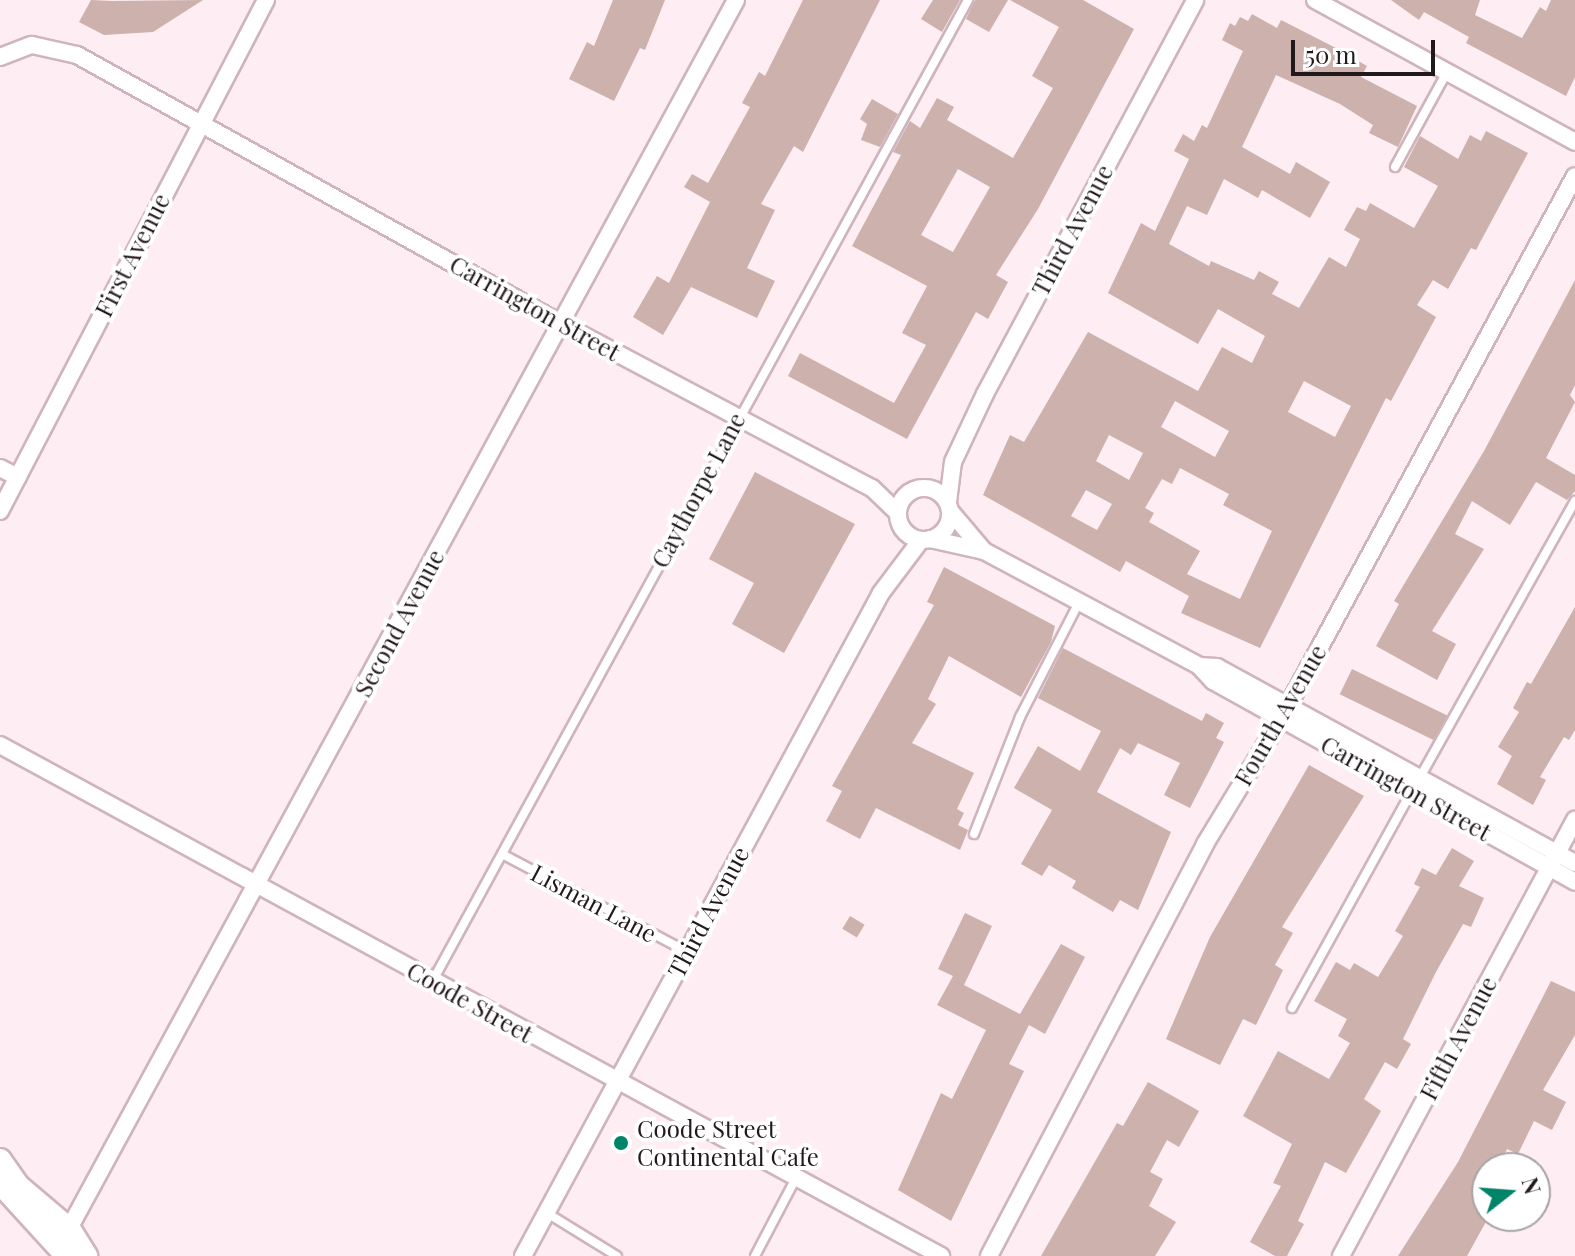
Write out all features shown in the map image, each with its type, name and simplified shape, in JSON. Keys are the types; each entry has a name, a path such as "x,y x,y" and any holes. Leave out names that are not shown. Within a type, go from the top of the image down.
{"street":[{"name":"First Avenue","path":"0,511 266,0"},
{"name":"Second Avenue","path":"65,1243 558,322 736,0"},
{"name":"Third Avenue","path":"949,507 953,462 1195,0"},
{"path":"1315,0 1575,142"},
{"name":"Carrington Street","path":"0,57 32,45 54,46 558,322 872,488 897,512"},
{"name":"Fourth Avenue","path":"989,1256 1192,868 1285,712 1575,176"},
{"name":"Third Avenue","path":"919,489 953,462"},
{"path":"0,468 18,477"},
{"name":"Carrington Street","path":"872,488 919,489"},
{"path":"919,489 949,507 947,526 926,540 904,531 897,512 919,489"},
{"name":"Carrington Street","path":"949,507 984,551"},
{"name":"Third Avenue","path":"523,1256 894,569 904,531"},
{"name":"Carrington Street","path":"926,540 984,551 1199,666 1217,667 1285,712 1553,860 1575,882"},
{"name":"Third Avenue","path":"894,569 926,540"},
{"name":"Coode Street","path":"0,745 941,1256"},
{"name":"Fifth Avenue","path":"1341,1256 1575,820"},
{"name":"Carrington Street","path":"1553,860 1575,863"},
{"path":"0,1160 65,1243"},
{"path":"0,1182 65,1243 86,1256"}],"lane":[{"name":"Caythorpe Lane","path":"432,982 737,417 968,0"},
{"path":"1395,167 1446,74"},
{"path":"1292,1008 1575,501"},
{"path":"974,834 1020,717 1079,601"},
{"name":"Lisman Lane","path":"502,854 686,951"},
{"path":"755,1256 796,1178"},
{"path":"547,1213 617,1256"}],"building":[{"path":"91,0 203,0 153,32 104,35 79,22"},
{"path":"613,0 665,0 645,50 640,48 614,101 569,79 587,42 594,46"},
{"path":"803,0 880,0 803,152 794,146 761,204 775,210 747,268 775,281 757,318 691,287 663,335 633,317 657,276 669,283 710,202 684,187 692,174 708,183 750,107 742,103 759,72 765,76"},
{"path":"933,0 960,0 942,32 921,19"},
{"path":"975,0 1008,0 989,32 966,19"},
{"path":"1010,0 1083,0 1134,29 1038,209 996,275 1008,282 988,319 976,312 907,439 788,376 800,353 894,403 926,345 902,333 927,286 852,246 901,155 893,152 910,121 920,128 937,98 954,107 947,120 1013,158 1053,88 1032,76 1059,27","holes":["958,169 990,187 953,252 921,235"]},
{"path":"1391,0 1480,0 1475,15 1522,38 1540,7 1546,11 1551,0 1575,0 1575,77 1566,96 1466,43 1469,37 1424,12 1419,20"},
{"path":"1252,14 1277,28 1281,20 1367,66 1361,77 1417,106 1398,147 1369,133 1373,125 1340,104 1276,75 1242,147 1290,174 1296,162 1330,182 1310,218 1262,190 1258,198 1224,179 1207,215 1187,206 1169,244 1209,266 1211,261 1254,280 1259,271 1279,282 1272,294 1299,308 1329,257 1346,267 1360,239 1344,230 1357,207 1366,211 1370,203 1414,228 1438,186 1404,167 1420,136 1458,159 1470,135 1481,141 1486,131 1528,153 1476,250 1471,248 1448,289 1433,280 1417,305 1436,317 1391,401 1386,398 1260,648 1181,613 1189,596 1126,561 1120,572 983,495 1010,435 1024,442 1088,332 1198,391 1222,347 1252,363 1265,336 1218,309 1198,344 1108,293 1141,223 1155,231 1189,159 1174,151 1183,134 1194,141 1202,125 1207,128 1243,51 1222,40 1230,23 1235,26 1240,17 1248,21","holes":["1304,381 1351,406 1335,437 1288,412","1175,401 1229,431 1215,457 1161,427","1109,435 1143,453 1129,480 1096,461","1180,468 1229,494 1223,505 1272,531 1240,599 1187,574 1200,551 1149,522 1154,513 1145,508 1162,479 1172,484","1086,490 1112,504 1097,530 1071,516"]},
{"path":"872,99 898,114 880,147 861,140 867,124 860,119"},
{"path":"1575,280 1575,385 1570,395 1575,402 1546,458 1575,475 1575,491 1567,500 1536,482 1510,525 1472,501 1455,534 1484,549 1432,631 1456,644 1437,680 1376,646 1399,604 1394,601 1484,451"},
{"path":"755,472 855,524 784,653 732,624 754,583 709,559"},
{"path":"944,567 1055,626 1051,642 1021,697 949,656 928,699 936,704 912,743 974,773 957,809 964,813 958,825 968,830 960,850 876,808 860,839 826,821 842,791 832,786 934,605 927,602"},
{"path":"1575,607 1575,730 1569,740 1564,737 1540,777 1546,780 1533,805 1497,784 1512,756 1498,747 1519,712 1513,708 1527,682 1531,684"},
{"path":"1063,648 1202,721 1206,713 1224,723 1216,738 1224,742 1190,808 1164,795 1180,763 1138,743 1131,755 1120,748 1097,792 1171,832 1138,910 1120,900 1113,912 1072,888 1076,881 1049,865 1042,876 1021,864 1052,810 1014,788 1038,746 1080,771 1101,731 1038,698"},
{"path":"1352,669 1447,715 1435,741 1340,694"},
{"path":"1309,765 1364,796 1282,927 1293,933 1275,965 1283,970 1256,1025 1243,1019 1220,1065 1166,1039 1210,937"},
{"path":"1452,848 1474,861 1459,886 1484,898 1471,927 1463,924 1436,972 1403,1039 1411,1044 1397,1069 1385,1062 1364,1099 1381,1111 1346,1173 1325,1162 1298,1221 1304,1224 1287,1256 1275,1256 1250,1242 1281,1186 1273,1183 1292,1144 1243,1116 1278,1051 1329,1079 1350,1043 1338,1036 1347,1019 1314,1001 1336,962 1350,970 1354,963 1378,977 1403,936 1395,931 1420,887 1414,884 1422,868 1436,875"},
{"path":"965,913 992,926 964,985 1020,1014 1061,944 1085,957 1045,1034 1029,1025 1009,1064 1024,1071 951,1221 898,1190 941,1093 952,1099 986,1030 937,1005 953,976 938,969"},
{"path":"850,916 865,925 857,938 842,929"},
{"path":"1551,981 1575,992 1575,1035 1543,1090 1566,1102 1552,1130 1534,1121 1519,1152 1507,1149 1506,1152 1471,1152 1471,1232 1480,1232 1467,1256 1398,1256 1458,1162"},
{"path":"1148,1082 1199,1111 1179,1147 1167,1140 1150,1172 1163,1179 1149,1206 1176,1222 1155,1256 1041,1256 1117,1123 1123,1126"}],"place":[{"name":"Coode Street Continental Cafe","path":"621,1143"}]}
